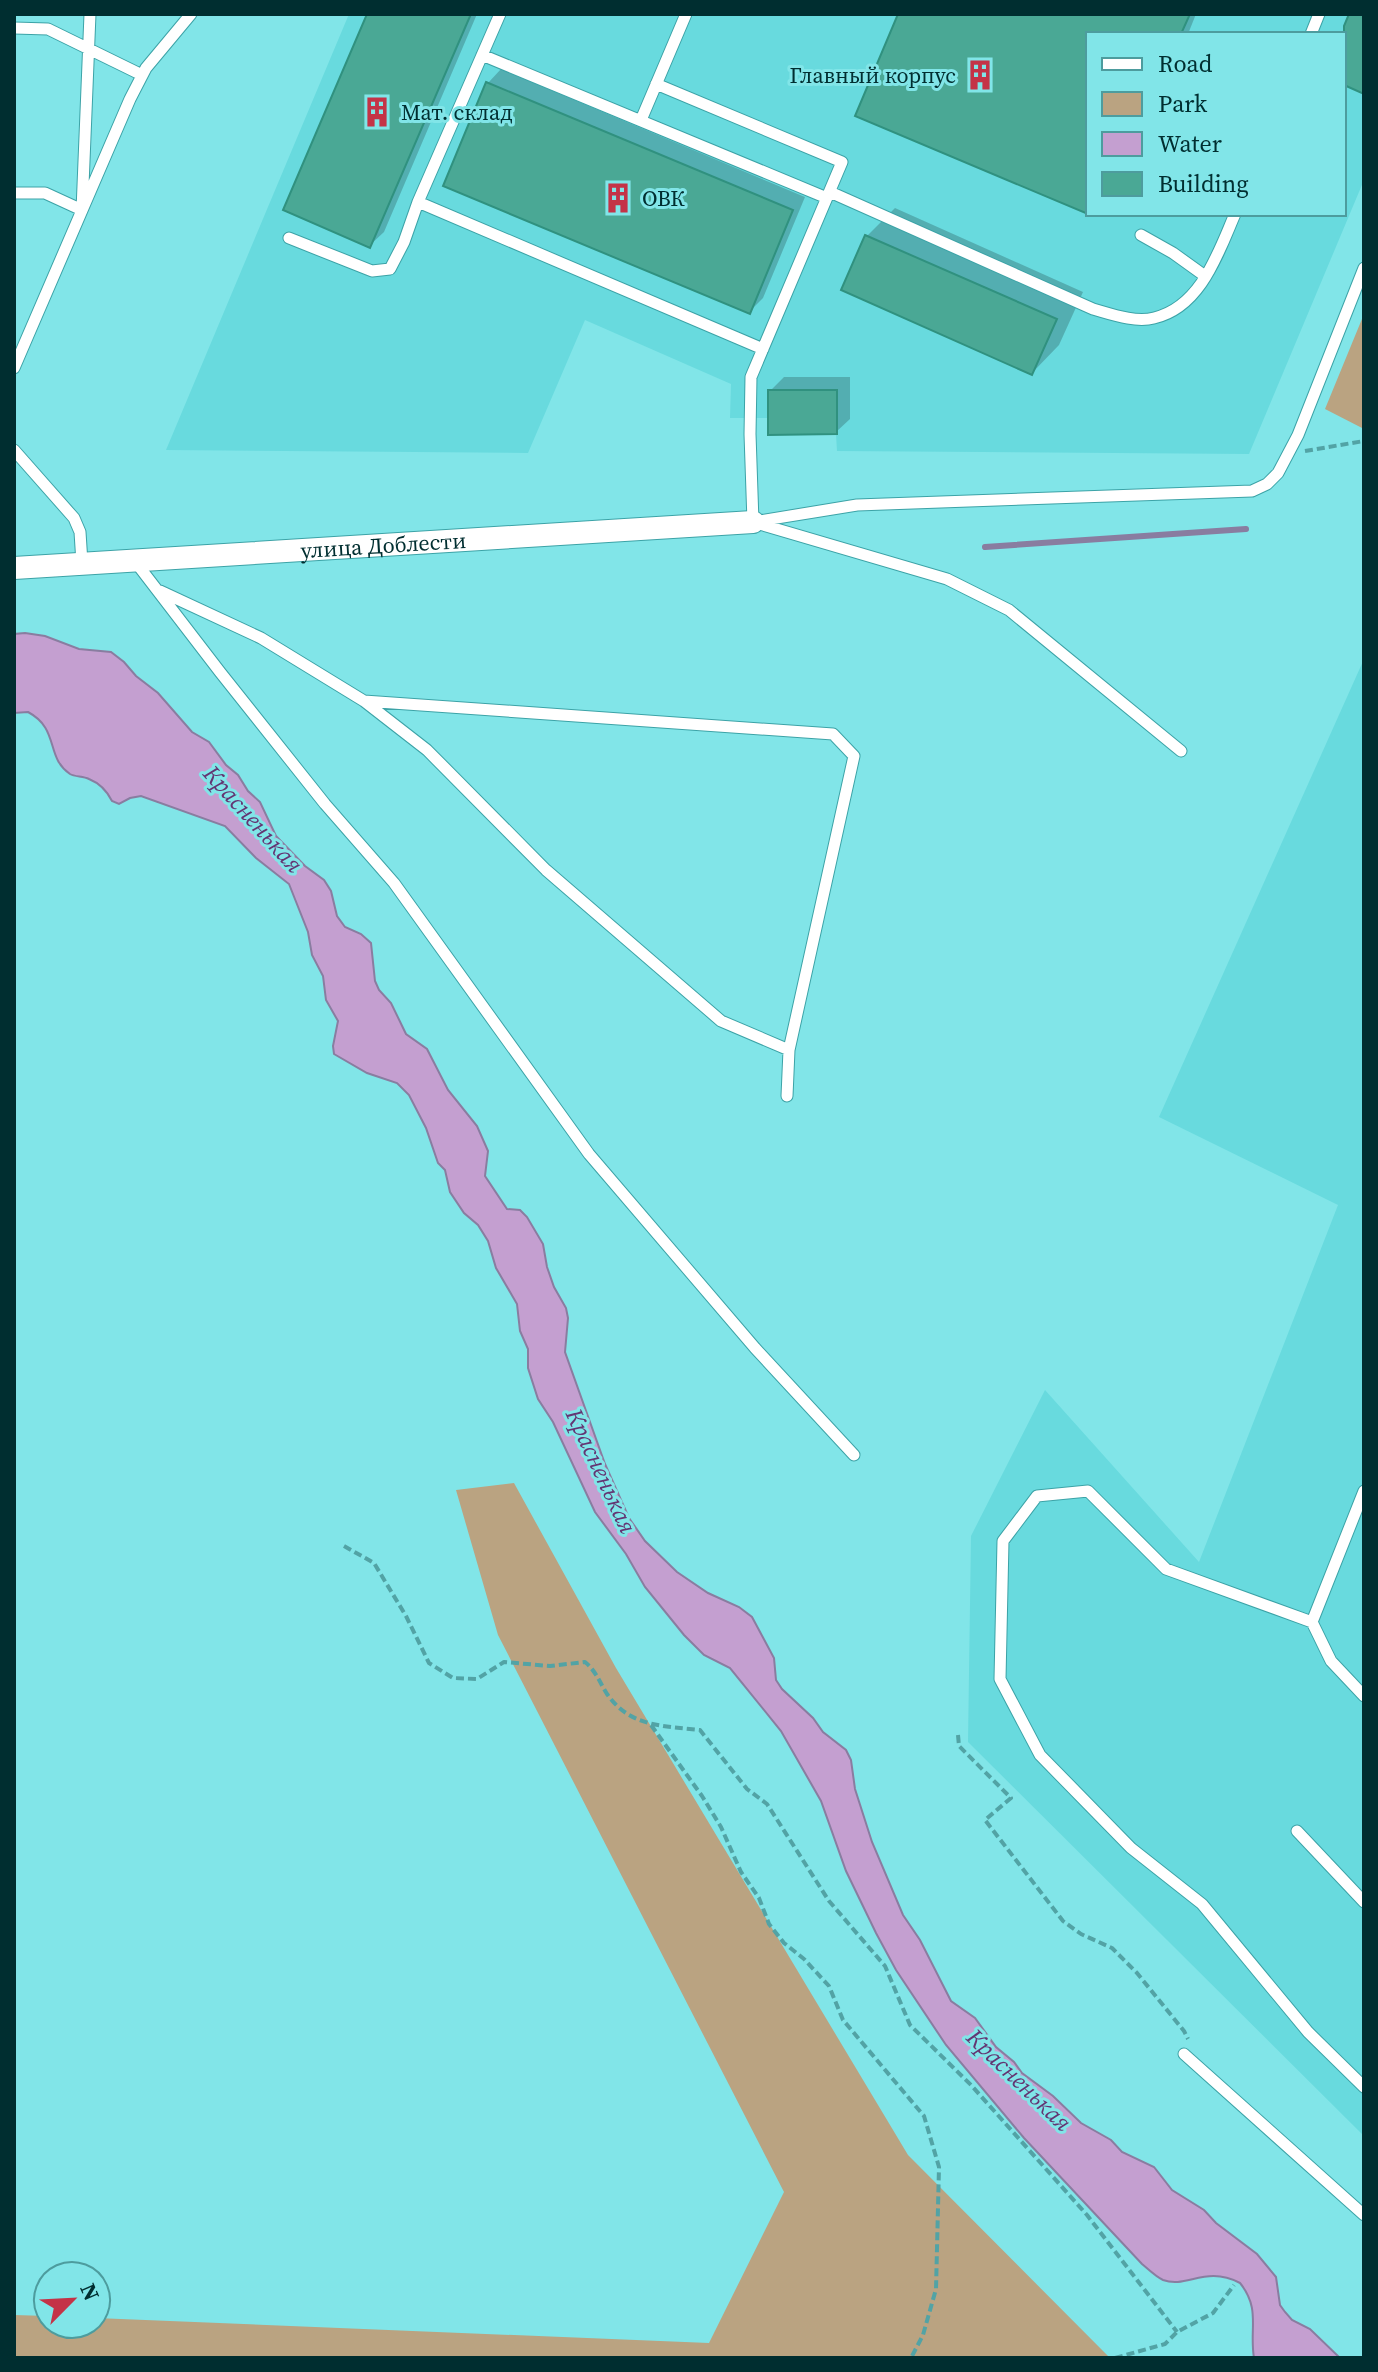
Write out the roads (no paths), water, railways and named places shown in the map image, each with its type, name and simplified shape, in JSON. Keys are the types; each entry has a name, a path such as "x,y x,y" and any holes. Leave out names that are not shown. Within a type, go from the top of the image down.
{"street":[{"name":"улица Доблести","path":"14,568 753,522"}],"lane":[{"path":"82,210 90,14"},
{"path":"14,368 142,75 191,14"},
{"path":"289,238 372,271 390,269 500,14"},
{"path":"641,120 686,14"},
{"path":"14,28 48,29 142,75"},
{"path":"482,55 829,195 1093,309 1125,318 1152,319 1179,308 1197,290 1234,216"},
{"path":"656,84 842,162 751,377 753,522"},
{"path":"14,193 45,193 82,210"},
{"path":"418,202 763,349"},
{"path":"1141,235 1205,276"},
{"path":"753,522 857,505 1252,491 1267,484 1278,473 1298,435 1364,268"},
{"path":"14,450 74,518 80,532 82,563"},
{"path":"753,522 947,579 1009,610 1181,751"},
{"path":"134,559 325,804 394,883 589,1154 755,1348 854,1455"},
{"path":"156,589 261,638 364,701 427,750 546,870 721,1021 789,1050"},
{"path":"364,701 833,734 854,756 789,1050 787,1096"},
{"path":"1364,1696 1331,1661 1312,1622 1166,1569 1088,1491 1037,1496 1003,1541 1000,1679 1040,1755 1131,1848 1202,1904 1308,2032 1364,2087"},
{"path":"1312,1622 1364,1491"},
{"path":"1297,1831 1364,1902"},
{"path":"1184,2054 1364,2215"}],"water":[{"name":"Красненькая","path":"14,634 45,636 79,649 111,652 124,662 158,693 192,732 209,742 260,802 276,836 305,866 324,880 331,891 337,916 345,927 361,934 371,943 375,981 379,990 391,1003 406,1034 427,1049 448,1090 477,1126 488,1151 485,1176 507,1209 520,1210 527,1217 543,1244 554,1287 566,1308 565,1352 605,1464 629,1518 645,1541 677,1572 752,1617 774,1658 776,1680 782,1689 813,1718 823,1732 846,1750 872,1842 903,1915 920,1940 951,2001 975,2018 996,2047 1022,2073 1053,2096 1081,2123 1111,2140 1122,2152 1154,2167 1172,2190 1204,2210 1257,2254 1276,2277 1280,2305 1285,2312 1292,2320 1310,2329 1340,2358 1254,2358 1252,2311 1240,2283 1217,2276 1172,2282 1152,2273 1024,2138 946,2045 896,1970 876,1933 846,1871 821,1801 781,1731 730,1668 704,1655 684,1635 645,1587 626,1554 595,1512 553,1422 538,1399 528,1368 528,1349 520,1331 517,1304 496,1268 488,1241 450,1192 445,1170 438,1163 426,1128 409,1095 397,1083 367,1073 334,1054 338,1021 326,1000 323,976 312,955 308,932 289,884 256,858 225,826 141,796 119,804 112,801 96,783 72,775 62,767 45,726 28,712 14,713"}],"waterway":[{"path":"985,547 1246,529"}],"place":[{"name":"Главный корпус","path":"980,75"},
{"name":"Мат. склад","path":"377,112"},
{"name":"ОВК","path":"618,198"}]}
